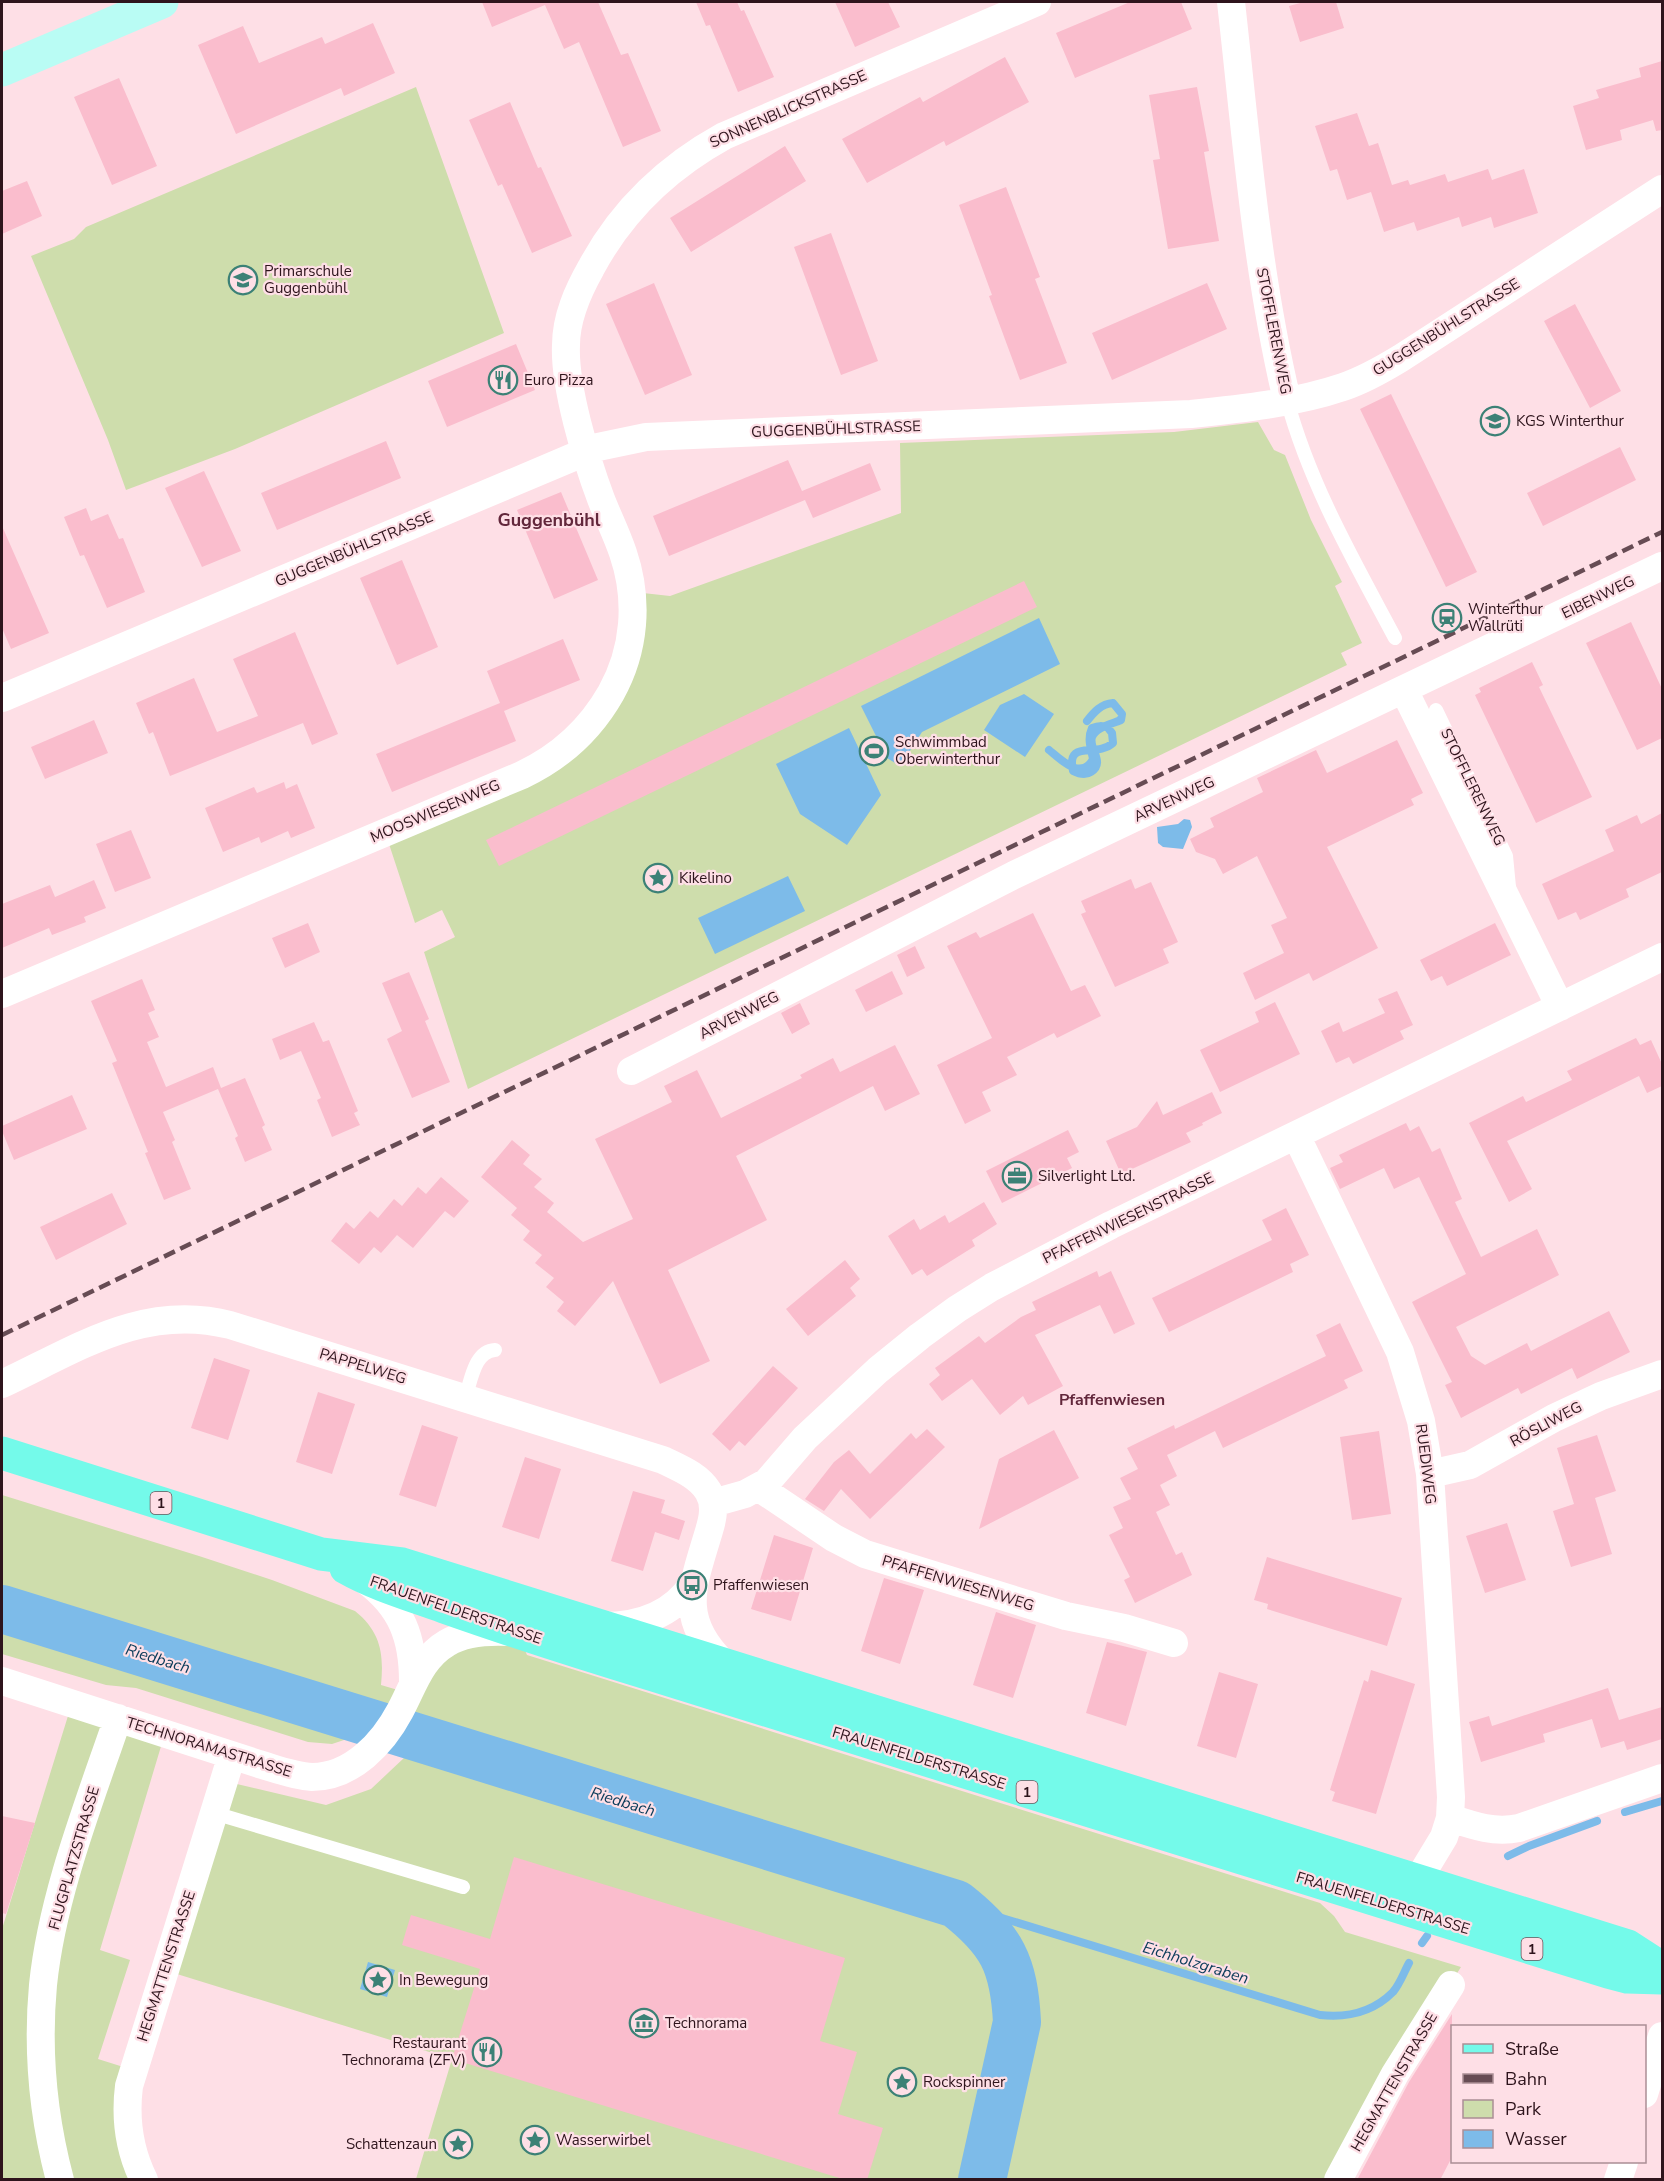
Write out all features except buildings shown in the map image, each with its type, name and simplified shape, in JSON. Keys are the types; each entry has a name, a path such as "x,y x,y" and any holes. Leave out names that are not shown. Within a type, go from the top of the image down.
{"main road":[{"path":"2,70 162,2"},
{"name":"FRAUENFELDERSTRASSE","path":"2,1453 321,1554 402,1564 723,1663 1628,1946 1662,1968"},
{"name":"FRAUENFELDERSTRASSE","path":"321,1554 359,1575 517,1632 1608,1972 1627,1977 1662,1978"}],"street":[{"name":"SONNENBLICKSTRASSE","path":"586,452 567,372 567,328 578,293 597,256 617,225 641,198 685,159 724,136 1036,2"},
{"name":"STOFFLERENWEG","path":"1231,2 1261,266 1287,400"},
{"name":"GUGGENBÜHLSTRASSE","path":"2,698 586,452 625,440 646,437 1182,414 1238,409 1341,388 1385,368 1662,189"},
{"name":"MOOSWIESENWEG","path":"2,994 522,775 550,760 577,738 600,711 615,685 628,652 633,616 628,568 600,496 586,452"},
{"name":"EIBENWEG","path":"1404,690 1662,566"},
{"path":"1404,690 1560,1007"},
{"name":"ARVENWEG","path":"631,1071 1014,875 1404,690"},
{"name":"PFAFFENWIESENSTRASSE","path":"713,1503 745,1494 771,1478 805,1438 878,1370 957,1309 1042,1260 1662,957"},
{"name":"RUEDIWEG","path":"1296,1135 1400,1352 1421,1421 1430,1474 1451,1797 1450,1818"},
{"name":"PAPPELWEG","path":"2,1384 133,1325 156,1320 190,1318 230,1325 663,1460 698,1480 708,1491 713,1503"},
{"name":"RÖSLIWEG","path":"1430,1474 1470,1465 1570,1410 1611,1392 1662,1374"},
{"name":"PFAFFENWIESENWEG","path":"758,1487 834,1538 865,1554 1066,1616 1124,1628 1174,1642"},
{"path":"713,1503 713,1519 693,1585 692,1604 696,1621 711,1652 723,1663"},
{"name":"TECHNORAMASTRASSE","path":"359,1575 383,1595 402,1621 412,1654 413,1682"},
{"path":"603,1626 630,1624 663,1612 680,1601 693,1585"},
{"name":"TECHNORAMASTRASSE","path":"2,1681 291,1773 320,1776 342,1771 373,1748 402,1708 413,1682 429,1659 445,1644 479,1633 517,1632"},
{"name":"FLUGPLATZSTRASSE","path":"60,2180 49,2129 43,2080 41,2040 44,1984 58,1904 118,1718"},
{"name":"HEGMATTENSTRASSE","path":"144,2180 129,2136 129,2086 232,1755"},
{"path":"1418,1880 1444,1837 1450,1818 1488,1830 1519,1828 1662,1778"},
{"name":"HEGMATTENSTRASSE","path":"1338,2180 1395,2074 1451,1985"},
{"path":"1646,2088 1662,2036"},
{"path":"1618,2180 1624,2163"}],"lane":[{"name":"STOFFLERENWEG","path":"1287,400 1304,456 1329,513 1395,638"},
{"name":"STOFFLERENWEG","path":"1436,710 1506,856 1509,901"},
{"path":"465,1398 478,1359 488,1350 495,1350"},
{"path":"214,1813 463,1887"}],"green space":[{"name":"Primarschule Guggenbühl","path":"416,87 504,333 235,449 126,490 108,440 31,256 74,239 86,227"},
{"name":"Schwimmbad Oberwinterthur","path":"1258,422 1274,450 1285,455 1311,520 1342,582 1335,586 1362,643 1341,653 1347,665 468,1089 424,952 455,937 442,910 415,923 389,844 571,759 643,593 670,596 901,513 900,443 1174,432"},
{"path":"2,1495 199,1556 355,1611 370,1627 379,1644 382,1663 381,1685 408,1693 429,1659 517,1632 527,1655 1320,1903 1334,1916 1345,1932 1461,1967 1326,2179 416,2179 452,2059 164,1970 224,1781 326,1805 371,1789 405,1757 347,1739 332,1744 308,1742 136,1688 106,1685 2,1654"},
{"path":"72,1703 165,1733 100,1950 130,1960 98,2059 133,2070 144,2179 2,2180 2,1929"}],"water":[{"path":"1039,618 1060,664 922,732 900,766 887,758 861,706"},
{"path":"1024,694 1054,714 1025,757 984,730 1000,705"},
{"path":"849,728 881,795 847,845 800,814 776,764"},
{"path":"1184,819 1190,820 1192,827 1183,849 1163,847 1158,843 1157,827 1178,824"},
{"path":"788,876 805,911 715,954 698,918"},
{"path":"368,1962 395,1970 387,1997 360,1989"}],"waterway":[{"path":"1049,750 1071,766 1077,768 1083,768 1093,759 1092,755 1091,751 1090,747 1092,728 1100,726 1104,726 1106,727 1108,728 1112,733 1113,743 1106,747 1099,749 1091,750 1084,751 1078,752 1074,755 1072,761 1073,771 1082,774 1091,772 1097,764 1096,755 1094,751 1092,746 1091,742 1092,737 1101,728 1105,726 1109,724 1121,720 1122,714 1113,703 1098,709 1087,721"},
{"name":"Riedbach","path":"2,1609 956,1904 985,1929 1003,1955 1013,1984 1017,2022 982,2180"},
{"name":"Eichholzgraben","path":"1625,1812 1662,1801"},
{"name":"Eichholzgraben","path":"1508,1856 1597,1821"},
{"name":"Eichholzgraben","path":"956,1904 1320,2015 1350,2014 1377,2004 1393,1992 1409,1963"},
{"name":"Eichholzgraben","path":"1422,1943 1427,1936"}],"railway":[{"path":"2,1335 1662,532"}],"place":[{"name":"Primarschule Guggenbühl","path":"243,280"},
{"name":"Euro Pizza","path":"503,380"},
{"name":"KGS Winterthur","path":"1495,421"},
{"name":"Winterthur Wallrüti","path":"1447,618"},
{"name":"Schwimmbad Oberwinterthur","path":"874,751"},
{"name":"Kikelino","path":"658,878"},
{"name":"Silverlight Ltd.","path":"1017,1176"},
{"name":"Pfaffenwiesen","path":"692,1585"},
{"name":"In Bewegung","path":"378,1980"},
{"name":"Technorama","path":"644,2023"},
{"name":"Restaurant Technorama (ZFV)","path":"487,2052"},
{"name":"Rockspinner","path":"902,2082"},
{"name":"Wasserwirbel","path":"535,2140"},
{"name":"Schattenzaun","path":"458,2144"}],"district":[{"name":"Guggenbühl","path":"549,520"},
{"name":"Pfaffenwiesen","path":"1112,1399"}]}
